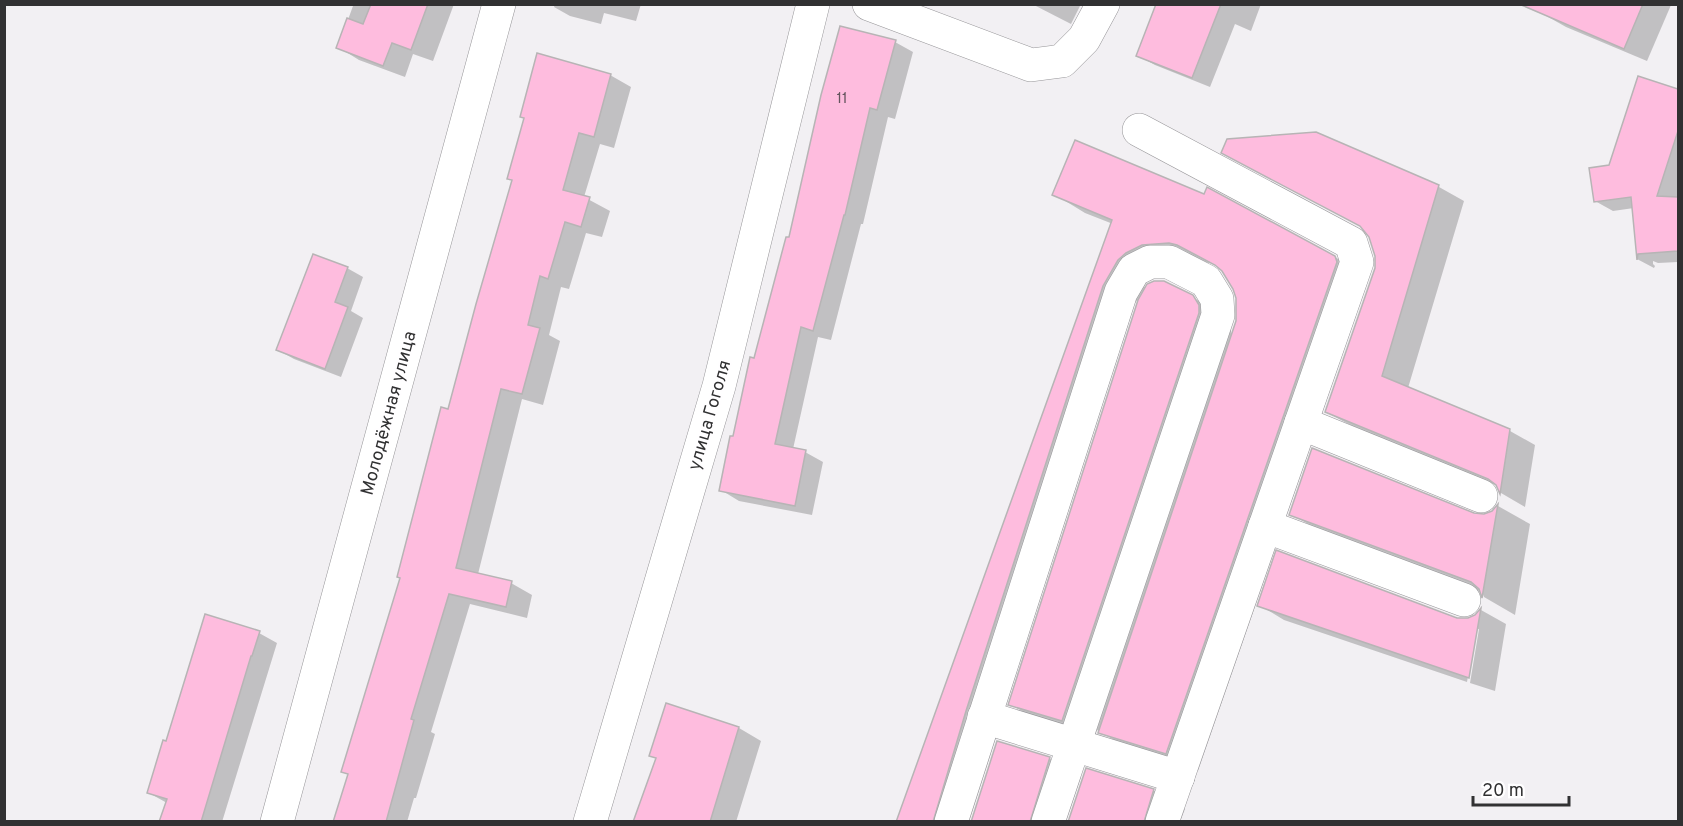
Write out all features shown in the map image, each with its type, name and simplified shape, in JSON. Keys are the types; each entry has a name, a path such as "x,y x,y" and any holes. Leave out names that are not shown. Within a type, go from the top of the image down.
{"street":[{"name":"Молодёжная улица","path":"277,822 499,4"},
{"name":"улица Гоголя","path":"590,822 718,386 813,4"},
{"path":"869,4 1031,65 1062,61 1084,39 1103,4"},
{"path":"1139,130 1351,243 1357,262 1162,822"},
{"path":"951,822 1121,292 1134,270 1150,262 1169,262 1206,281 1216,299 1218,315 1048,822"},
{"path":"1301,423 1481,496"},
{"path":"1265,526 1464,600"},
{"path":"984,717 1178,777"}],"building":[{"path":"371,4 428,4 411,50 392,43 383,66 336,48 347,18 363,24"},
{"path":"1156,4 1221,4 1192,78 1136,56"},
{"path":"1519,4 1643,4 1624,49"},
{"path":"840,26 896,40 877,110 870,108 845,215 813,331 801,327 775,444 806,450 795,506 719,491 750,357 754,358 786,237 789,237 821,95"},
{"path":"537,53 611,74 594,137 579,133 563,190 590,197 581,227 565,222 548,279 540,276 528,325 540,328 522,394 501,389 456,568 512,581 506,607 449,594 411,719 414,720 386,822 333,822 348,774 341,772 400,578 397,577 441,407 448,409 512,180 507,179 524,118 520,117"},
{"path":"1638,76 1678,89 1678,131 1657,196 1678,197 1678,251 1638,254 1637,260 1631,197 1594,202 1589,168 1609,165"},
{"path":"1316,132 1439,185 1382,376 1510,429 1500,494 1496,485 1488,479 1325,412 1375,268 1375,256 1369,237 1360,226 1221,153 1227,139"},
{"path":"1075,140 1204,194 1207,187 1335,256 1337,262 1166,754 1098,733 1236,321 1236,298 1222,271 1177,245 1169,243 1142,245 1118,260 1103,286 966,711 933,822 896,822 1112,220 1052,195"},
{"path":"313,254 348,267 335,302 348,307 325,369 276,350"},
{"path":"1164,281 1193,295 1199,305 1199,313 1062,721 1008,705 1138,300 1147,284"},
{"path":"1312,448 1474,513 1484,514 1492,511 1498,504 1482,598 1479,589 1471,582 1289,515"},
{"path":"1276,550 1457,618 1468,618 1475,615 1481,608 1469,678 1257,606"},
{"path":"205,614 260,631 201,822 159,822 167,799 147,793 163,740 166,741"},
{"path":"666,703 739,727 710,822 633,822 656,758 649,756"},
{"path":"997,741 1050,757 1030,822 971,822"},
{"path":"1086,768 1154,789 1144,822 1068,822"}]}
